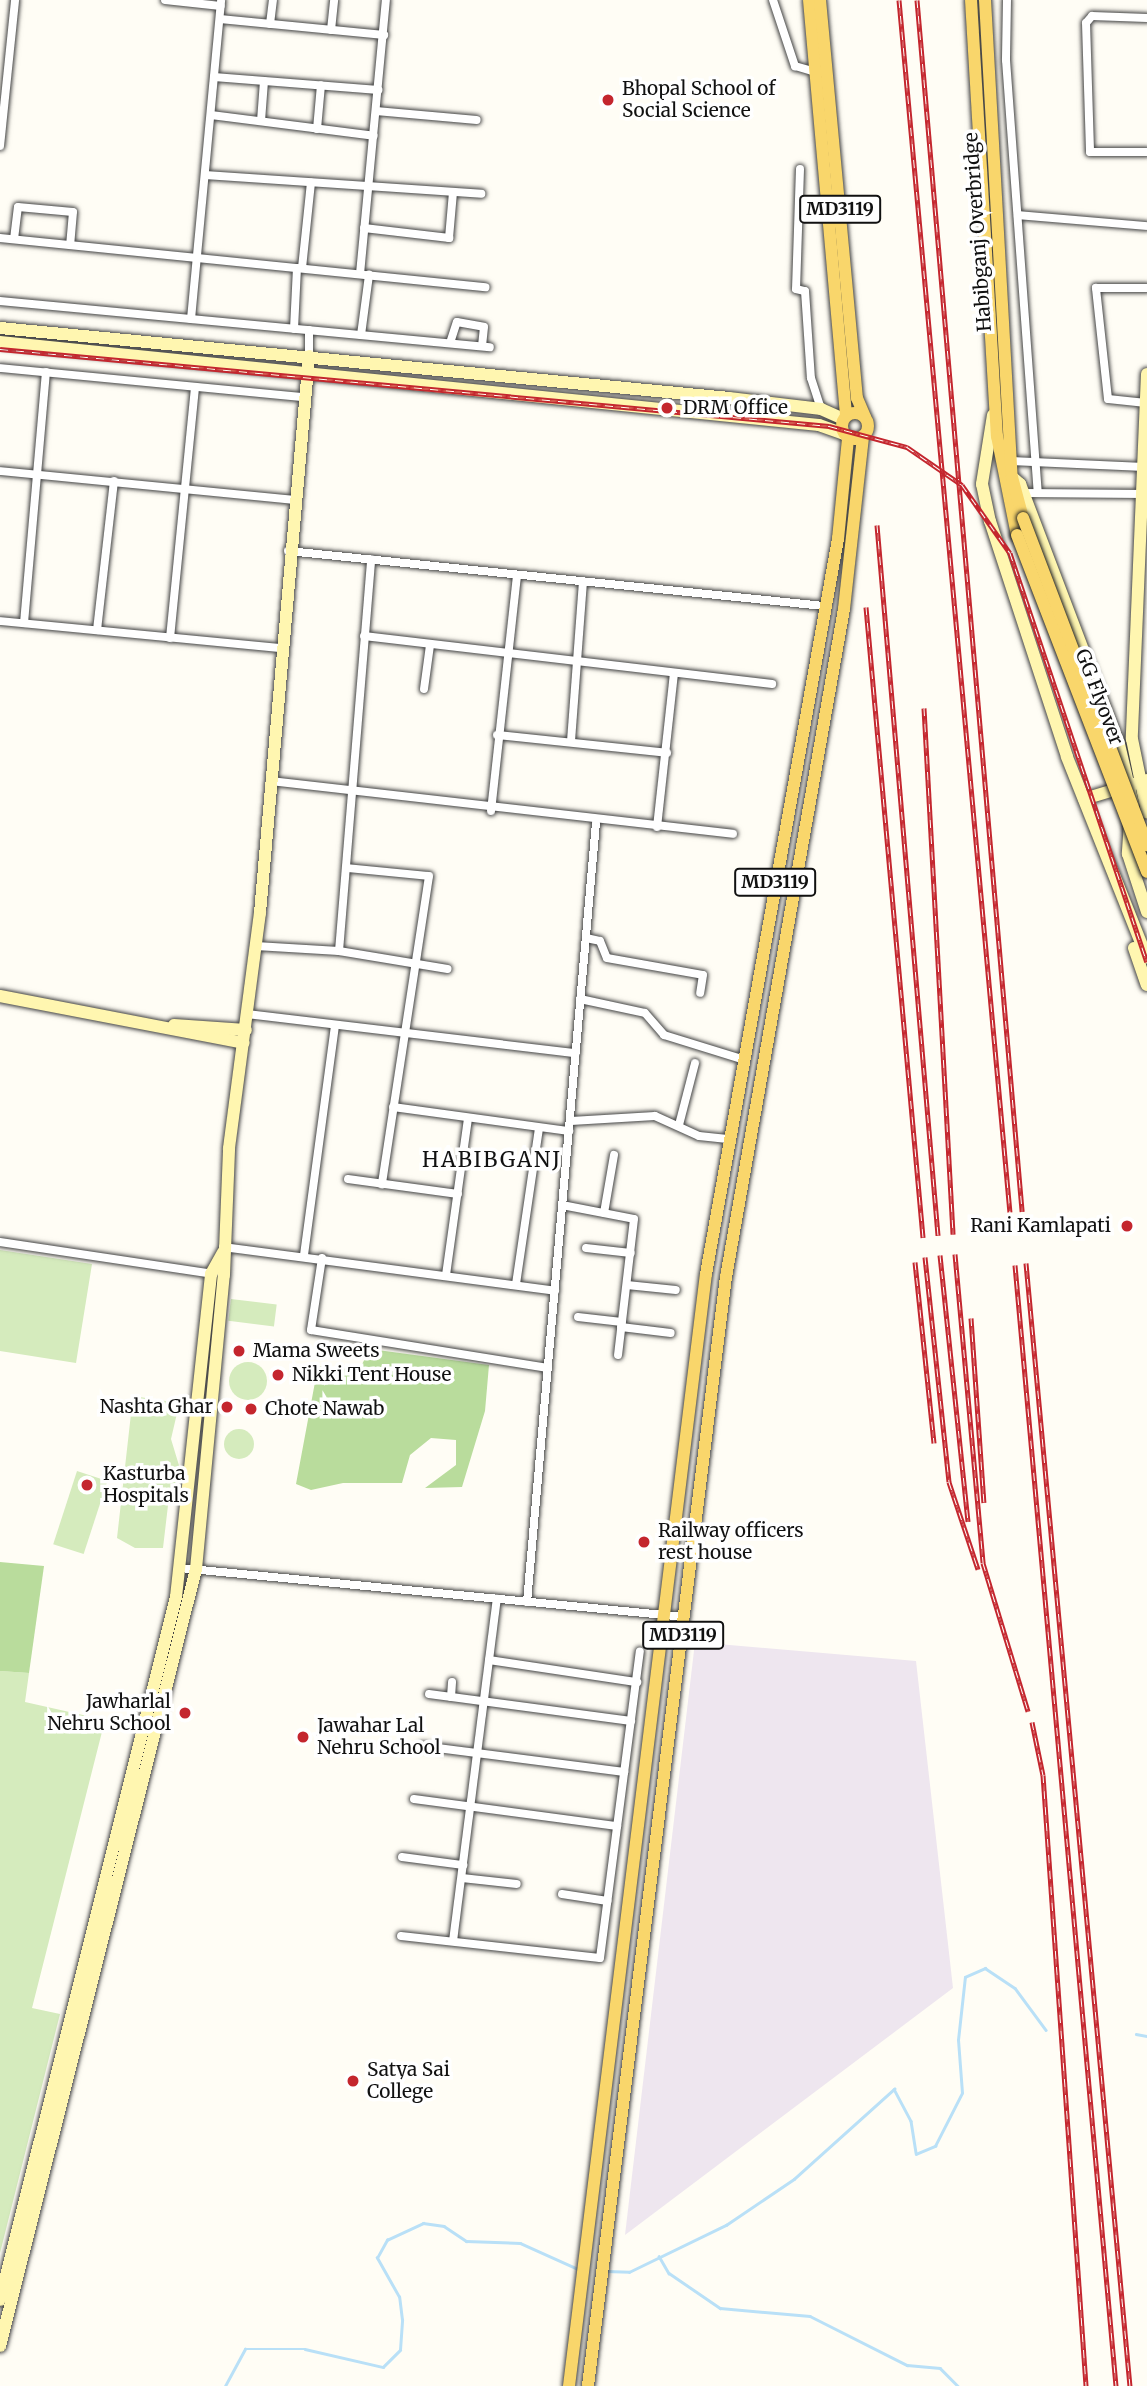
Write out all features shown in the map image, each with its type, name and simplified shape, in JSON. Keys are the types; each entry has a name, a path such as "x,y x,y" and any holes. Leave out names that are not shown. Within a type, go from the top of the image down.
{"main road":[{"name":"MD3119","path":"809,0 845,417"},
{"name":"MD3119","path":"820,0 857,398 865,417"},
{"name":"Habibganj Overbridge","path":"971,0 1012,477"},
{"name":"Habibganj Overbridge","path":"985,0 988,193 998,448"},
{"path":"0,328 309,356 821,409 845,417 865,417 863,436 846,436 819,425 0,342"},
{"path":"84,1990 180,1568 195,1407 223,1250 256,946 288,551 309,356"},
{"path":"1147,374 1145,494 1132,738 1138,781 1128,854 1147,912"},
{"path":"995,408 982,484 990,521 1084,800 1147,958"},
{"path":"845,417 846,436"},
{"name":"MD3119","path":"569,2386 706,1274 824,606 846,436"},
{"name":"MD3119","path":"588,2386 726,1277 844,609 863,436"},
{"name":"GG Flyover","path":"998,448 1017,535 1147,872"},
{"path":"1012,477 1024,493 1138,781 1147,812"},
{"name":"GG Flyover","path":"1012,477 1023,518 1147,845"},
{"path":"1084,800 1138,781"},
{"path":"1084,800 1084,819 1147,985"},
{"path":"786,819 806,823"},
{"path":"0,996 245,1037"},
{"path":"0,2346 3,2305 196,1569 218,1275"},
{"path":"195,1407 210,1409"}],"street":[{"path":"0,146 2,101 15,0"},
{"path":"165,0 221,3 191,319"},
{"path":"270,24 273,0"},
{"path":"331,30 334,0"},
{"path":"361,335 364,228 386,0"},
{"path":"773,0 795,66 817,72"},
{"path":"1007,0 1031,460 1038,493"},
{"path":"1147,18 1093,16 1086,23 1090,152 1147,152"},
{"path":"220,19 384,35"},
{"path":"0,23 12,24"},
{"path":"214,77 378,90"},
{"path":"261,121 264,81"},
{"path":"317,129 321,85"},
{"path":"376,111 477,120"},
{"path":"211,115 374,136"},
{"path":"800,169 796,289 804,291 811,378 821,409"},
{"path":"205,175 481,194"},
{"path":"294,329 311,182"},
{"path":"364,228 449,238 453,192"},
{"path":"13,239 18,207 72,212 69,245"},
{"path":"1018,215 1147,226"},
{"path":"0,238 486,287"},
{"path":"1146,402 1108,399 1097,288 1147,288"},
{"path":"0,301 486,347 484,327 457,322 450,343"},
{"path":"309,330 309,356"},
{"path":"0,368 303,397"},
{"path":"24,623 46,372"},
{"path":"170,638 195,387"},
{"path":"1011,461 1144,467"},
{"path":"0,471 294,500"},
{"path":"97,631 114,481"},
{"path":"1024,493 1145,494"},
{"path":"288,551 824,606"},
{"path":"339,951 347,868 349,793 371,559"},
{"path":"484,810 508,656 516,575"},
{"path":"571,741 583,581"},
{"path":"0,621 281,648"},
{"path":"364,636 508,656 772,684"},
{"path":"425,689 430,645"},
{"path":"657,827 674,674"},
{"path":"497,735 667,753"},
{"path":"270,781 596,823 733,834"},
{"path":"527,1602 596,823"},
{"path":"347,868 429,876 382,1184"},
{"path":"586,938 600,941 607,958 703,975 700,993"},
{"path":"256,946 339,951 448,969"},
{"path":"580,999 645,1013 664,1035 745,1060"},
{"path":"247,1014 405,1036 576,1054"},
{"path":"304,1255 335,1027"},
{"path":"679,1125 695,1063"},
{"path":"393,1107 569,1131"},
{"path":"571,1121 625,1113 679,1125 699,1136 730,1139"},
{"path":"446,1275 468,1119"},
{"path":"516,1284 539,1129"},
{"path":"604,1213 614,1155"},
{"path":"348,1179 458,1194"},
{"path":"562,1205 634,1219 618,1355"},
{"path":"0,1242 218,1275"},
{"path":"586,1248 631,1253"},
{"path":"223,1250 304,1255 555,1291"},
{"path":"322,1258 311,1330 548,1368"},
{"path":"627,1284 676,1290"},
{"path":"578,1317 671,1333"},
{"path":"180,1568 685,1617"},
{"path":"453,1941 497,1599"},
{"path":"401,1936 600,1958 640,1652"},
{"path":"489,1660 636,1682"},
{"path":"451,1697 452,1682"},
{"path":"429,1694 631,1721"},
{"path":"422,1746 624,1772"},
{"path":"414,1799 617,1826"},
{"path":"402,1857 463,1865"},
{"path":"462,1878 517,1884"},
{"path":"562,1894 607,1901"}],"shaded area":[{"path":"695,1642 916,1661 953,1988 625,2235"}],"green space":[{"path":"0,1250 92,1264 76,1363 0,1351"},
{"path":"231,1299 277,1305 274,1326 228,1321"},
{"path":"370,1349 489,1365 485,1411 462,1487 425,1488 456,1465 456,1440 431,1438 410,1455 402,1483 343,1483 311,1490 296,1484 318,1366 359,1370"},
{"path":"248,1362 262,1367 267,1381 262,1395 248,1400 234,1395 229,1381 234,1367"},
{"path":"133,1396 172,1402 178,1409 171,1439 181,1472 169,1497 163,1548 135,1548 117,1538"},
{"path":"239,1429 250,1433 254,1444 250,1455 239,1459 228,1455 224,1444 228,1433"},
{"path":"77,1471 107,1481 84,1554 53,1544"},
{"path":"0,1562 44,1566 29,1673 0,1671"},
{"path":"0,1671 29,1673 25,1702 105,1720 32,2008 60,2014 0,2253"}],"waterway":[{"path":"606,2271 629,2272 726,2225 794,2179 894,2089 911,2121 916,2154 935,2146 962,2093 958,2040 965,1977 985,1968 1015,1988 1046,2030"},
{"path":"1136,2034 1147,2036"},
{"path":"225,2386 245,2349 305,2349 383,2367 400,2350 402,2320 399,2297 377,2258 387,2240 423,2223 444,2226 466,2241 520,2243 578,2269"},
{"path":"659,2256 669,2273 720,2308 810,2316 907,2365 940,2368 958,2386"}],"railway":[{"path":"899,0 1010,1212"},
{"path":"917,0 1022,1211"},
{"path":"0,349 829,426 907,447 962,485 1010,553 1147,962"},
{"path":"877,525 938,1235"},
{"path":"866,607 923,1237"},
{"path":"924,708 953,1234"},
{"path":"955,1254 983,1563 1028,1711"},
{"path":"940,1255 968,1522"},
{"path":"925,1257 949,1482 978,1569"},
{"path":"915,1262 934,1443"},
{"path":"1026,1263 1130,2386"},
{"path":"1015,1265 1116,2386"},
{"path":"971,1318 984,1503"},
{"path":"1032,1722 1043,1775 1086,2386"}],"place":[{"name":"Bhopal School of Social Science","path":"608,100"},
{"name":"DRM Office","path":"667,408"},
{"name":"Rani Kamlapati","path":"1127,1226"},
{"name":"Mama Sweets","path":"239,1351"},
{"name":"Nikki Tent House","path":"278,1375"},
{"name":"Nashta Ghar","path":"227,1407"},
{"name":"Chote Nawab","path":"251,1409"},
{"name":"Kasturba Hospitals","path":"87,1485"},
{"name":"Railway officers rest house","path":"644,1542"},
{"name":"Jawharlal Nehru School","path":"185,1713"},
{"name":"Jawahar Lal Nehru School","path":"303,1737"},
{"name":"Satya Sai College","path":"353,2081"}],"district":[{"name":"HABIBGANJ","path":"492,1160"}]}
